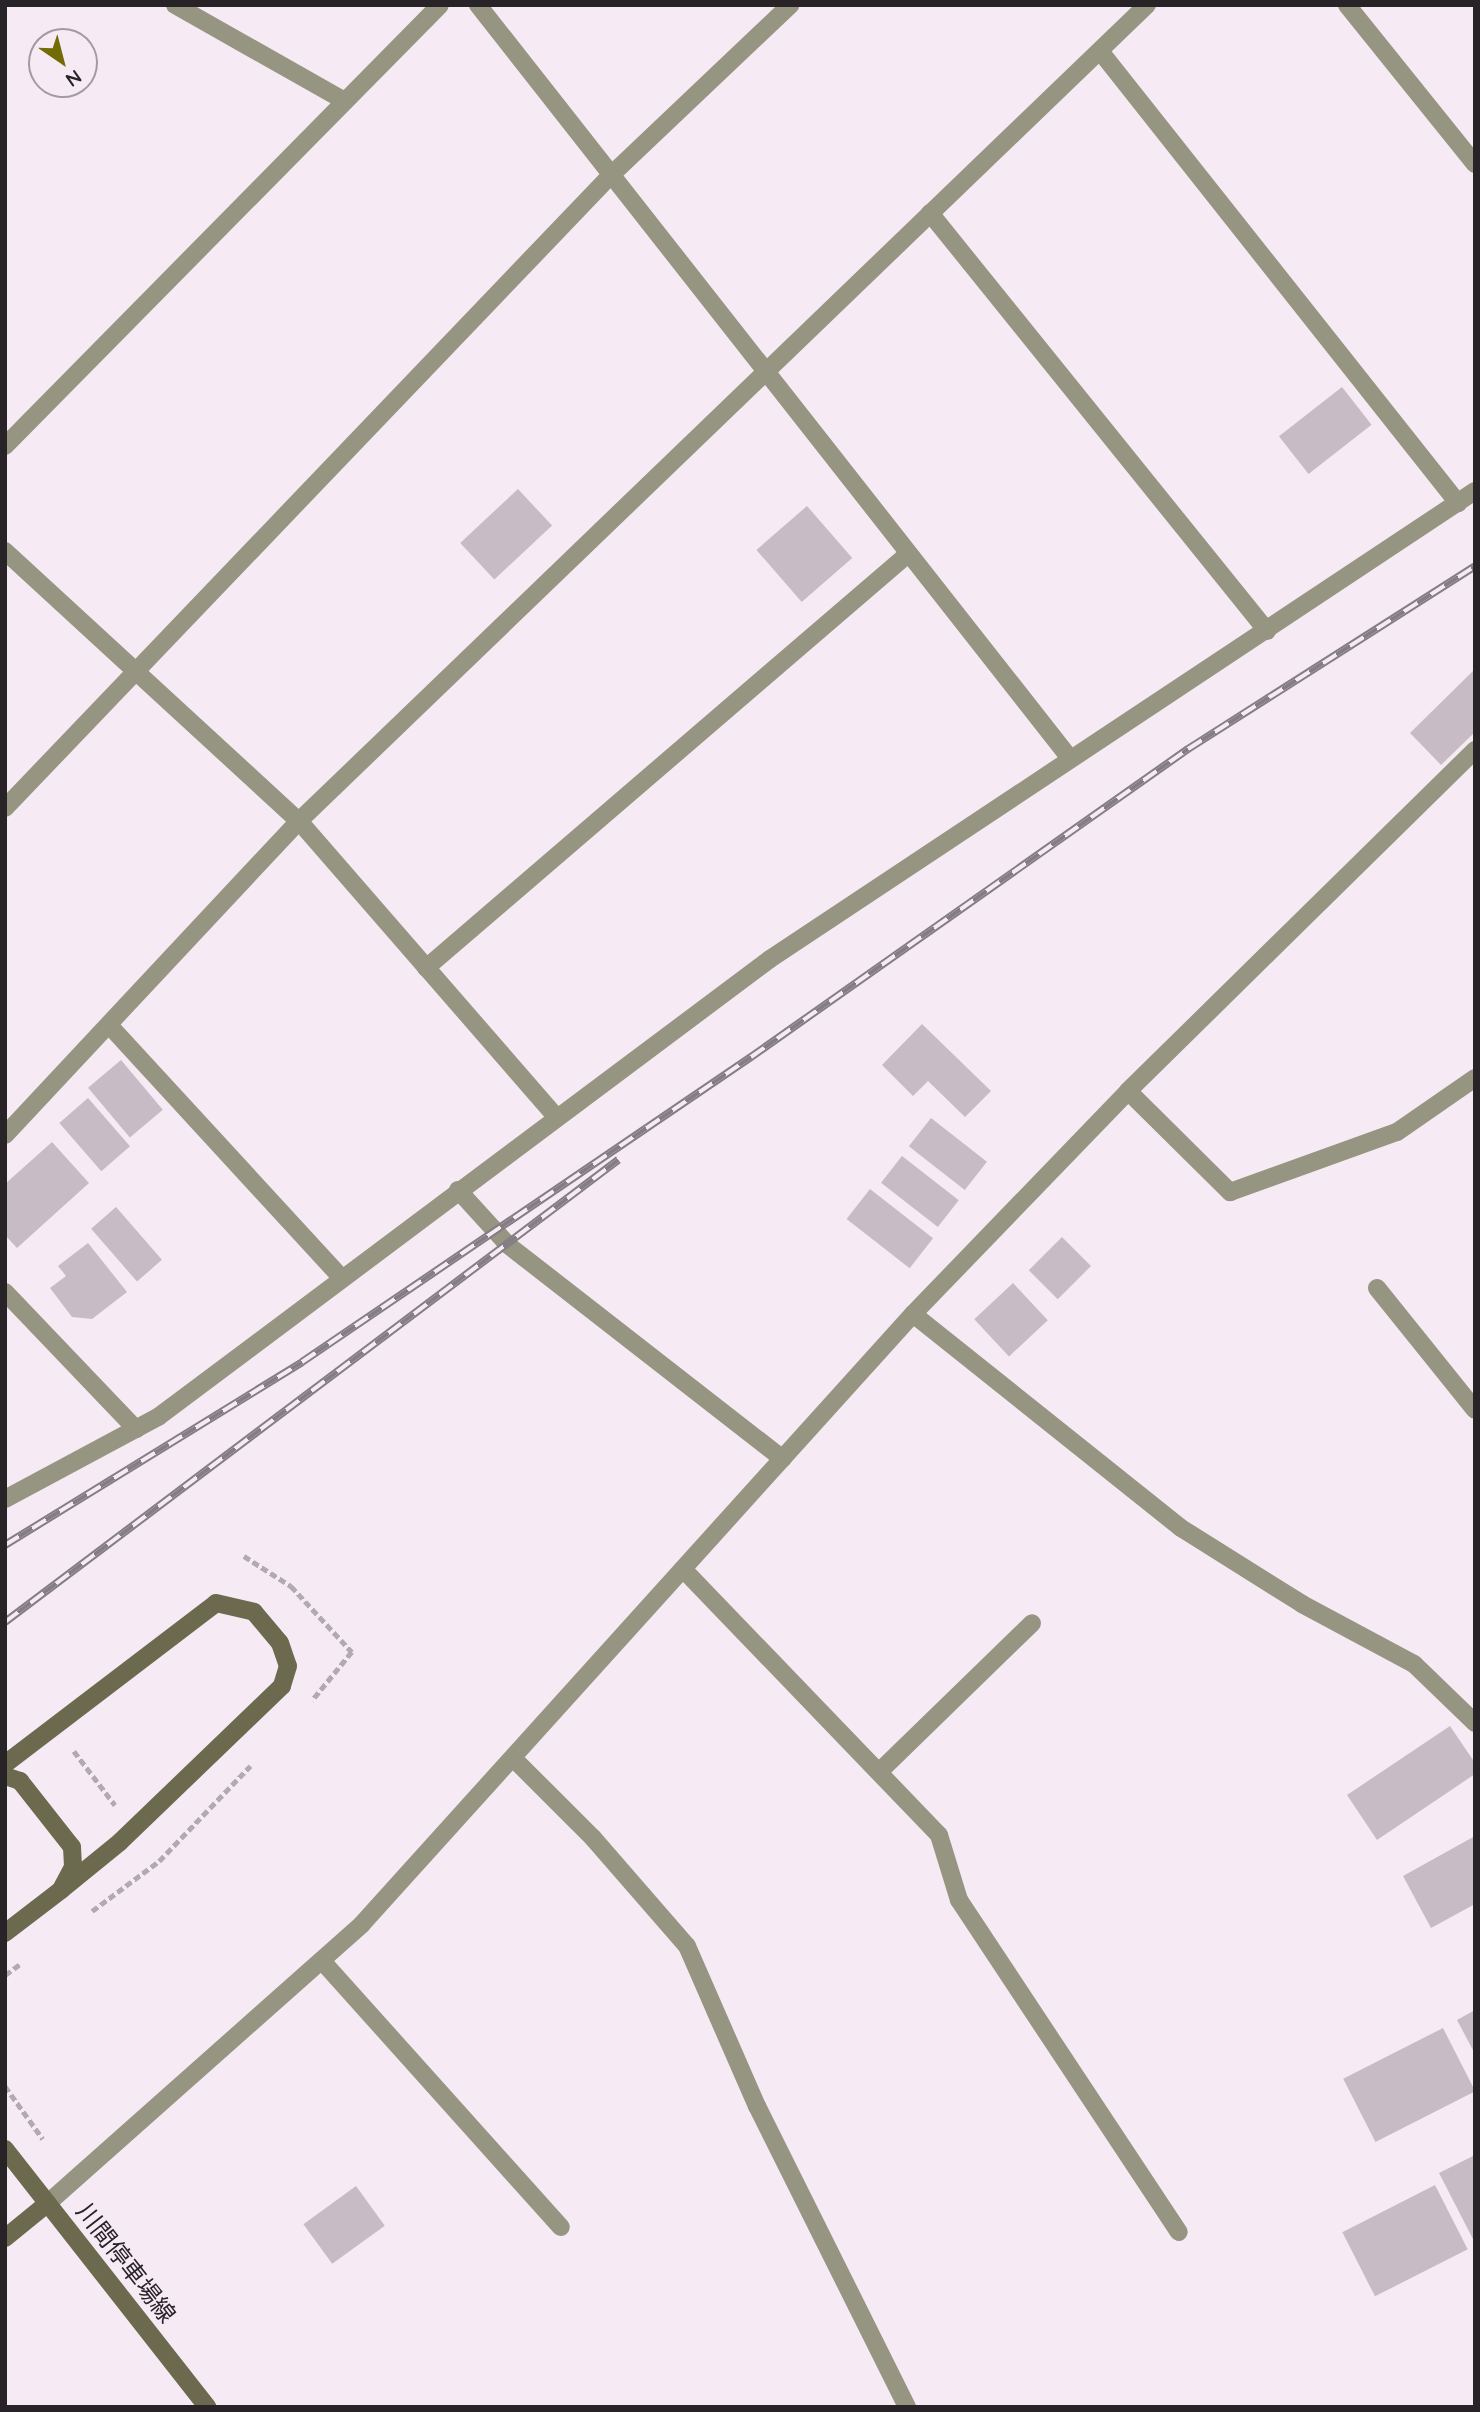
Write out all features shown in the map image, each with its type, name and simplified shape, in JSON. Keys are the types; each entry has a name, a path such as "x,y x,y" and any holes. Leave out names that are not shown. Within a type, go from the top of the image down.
{"street":[{"path":"175,5 345,101"},
{"path":"5,446 440,5"},
{"path":"478,5 609,177 1069,757"},
{"path":"5,808 609,177 790,5"},
{"path":"5,1135 299,821 1147,5"},
{"path":"1348,5 1469,143 1475,164"},
{"path":"1100,51 1458,503"},
{"path":"930,213 1267,631"},
{"path":"5,1499 136,1429 342,1278 555,1115 770,959 1069,757 1267,631 1475,491"},
{"path":"5,551 299,821 555,1115"},
{"path":"426,968 908,554"},
{"path":"5,2238 323,1962 513,1758 913,1314 1128,1091 1475,750"},
{"path":"109,1025 342,1278"},
{"path":"1128,1091 1230,1192 1397,1132 1475,1078"},
{"path":"458,1190 508,1245 783,1459"},
{"path":"1377,1288 1475,1410"},
{"path":"5,1292 136,1429"},
{"path":"913,1314 1181,1528 1302,1604 1414,1664 1475,1723"},
{"path":"683,1569 939,1835 959,1900 1179,2232"},
{"path":"5,1764 216,1603 254,1612 280,1643 288,1666 282,1686 120,1842 5,1933"},
{"path":"880,1771 1032,1623"},
{"path":"513,1758 593,1838 687,1946 757,2106 907,2407"},
{"path":"5,1776 20,1781 72,1847 73,1867 61,1890"},
{"path":"323,1962 561,2227"},
{"name":"川間停車場線","path":"5,2150 207,2407"}],"path":[{"path":"68,1743 122,1814"},
{"path":"5,2087 43,2139"}],"building":[{"path":"1342,387 1372,425 1309,474 1279,436"},
{"path":"518,489 552,526 494,579 460,543"},
{"path":"807,506 852,558 802,602 756,550"},
{"path":"1475,669 1475,732 1441,765 1410,733"},
{"path":"922,1024 991,1091 965,1117 928,1081 913,1096 882,1065"},
{"path":"121,1060 163,1110 130,1137 88,1088"},
{"path":"88,1098 130,1146 101,1171 59,1123"},
{"path":"931,1118 987,1162 965,1190 909,1146"},
{"path":"52,1142 89,1183 17,1248 5,1235 5,1184"},
{"path":"902,1156 959,1200 938,1227 881,1183"},
{"path":"870,1189 933,1238 910,1268 847,1219"},
{"path":"116,1207 162,1260 137,1281 91,1229"},
{"path":"1062,1237 1091,1266 1058,1299 1029,1270"},
{"path":"88,1243 127,1292 92,1319 72,1317 50,1288 66,1276 58,1266"},
{"path":"1013,1283 1048,1320 1009,1356 974,1319"},
{"path":"1450,1726 1475,1763 1475,1774 1377,1840 1347,1795"},
{"path":"1475,1836 1475,1904 1431,1928 1403,1876"},
{"path":"1475,2010 1475,2054 1457,2020"},
{"path":"1443,2028 1475,2091 1375,2142 1343,2079"},
{"path":"1475,2155 1475,2243 1439,2173"},
{"path":"1435,2185 1468,2249 1375,2296 1342,2232"},
{"path":"356,2186 385,2226 332,2264 303,2224"}],"railway":[{"path":"5,1545 302,1362 751,1057 1188,749 1475,566"},
{"path":"5,1622 618,1160"}]}
